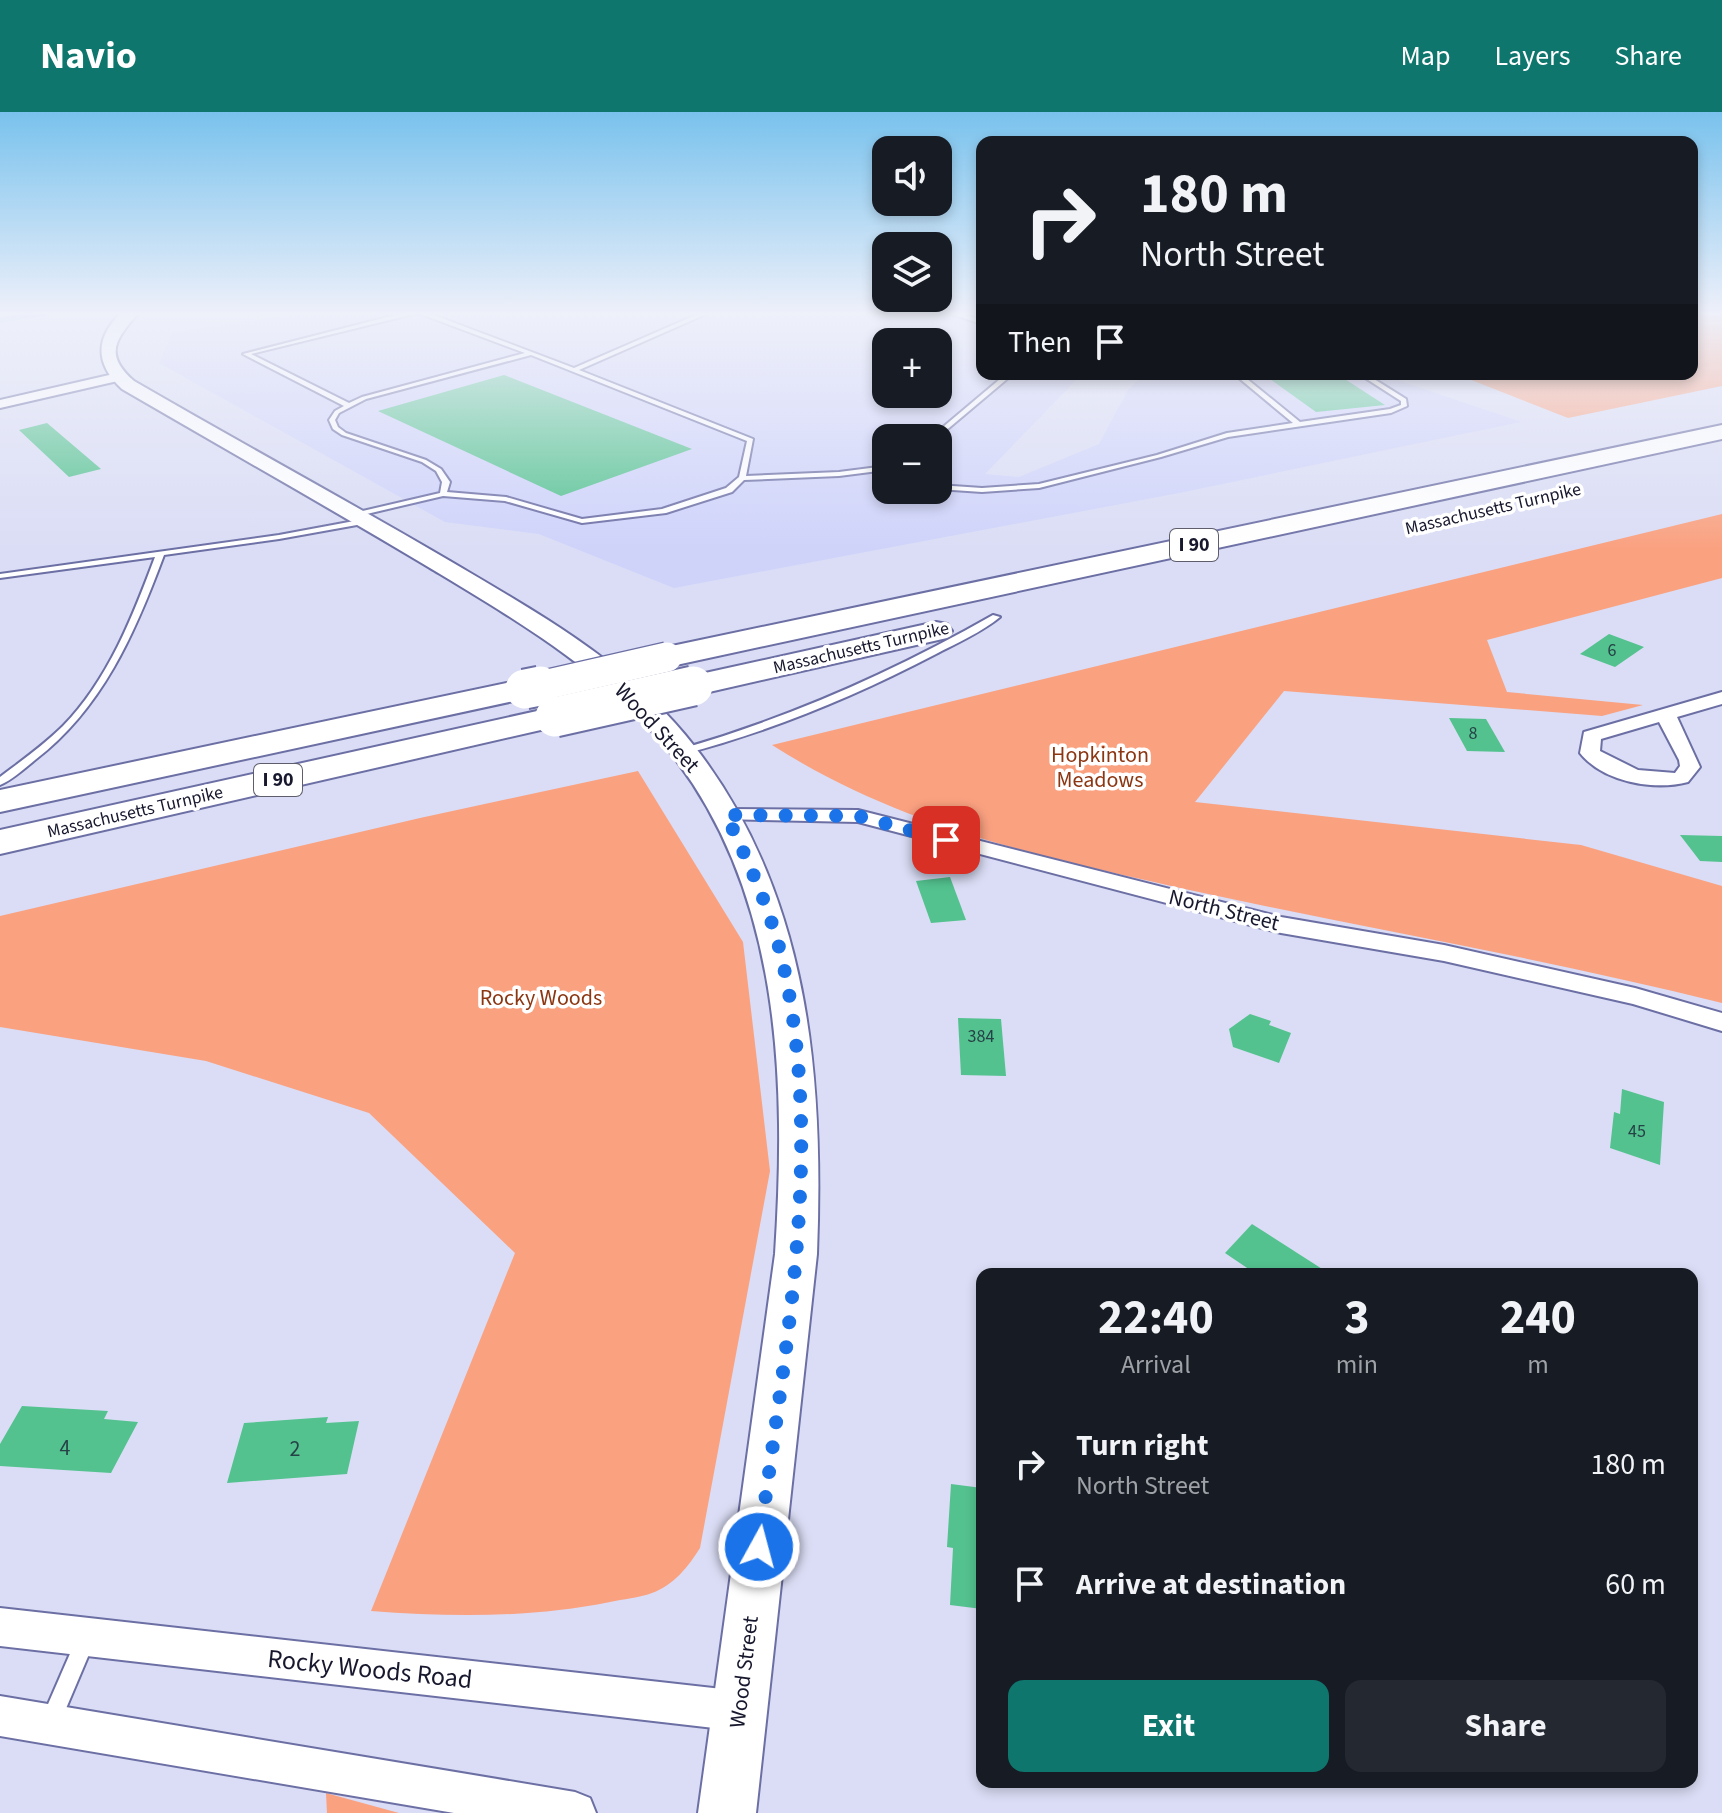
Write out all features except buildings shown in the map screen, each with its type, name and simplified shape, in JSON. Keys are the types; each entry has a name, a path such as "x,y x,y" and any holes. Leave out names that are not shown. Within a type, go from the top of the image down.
{"highway":[{"name":"Massachusetts Turnpike","path":"0,801 1722,432"},
{"name":"Massachusetts Turnpike","path":"1413,526 1722,458"},
{"name":"Massachusetts Turnpike","path":"0,842 1008,614"}],"main road":[{"name":"Wood Street","path":"141,390 361,518 589,657 684,751 726,815 771,922 784,965 799,1066 801,1123 796,1254 727,1813"}],"street":[{"path":"0,404 60,390"},
{"path":"1667,714 1675,741 1689,757 1690,767 1681,778 1664,780 1639,777 1609,767 1590,753 1591,736 1722,698"},
{"name":"North Street","path":"726,815 858,816 1281,925 1473,960 1635,996 1722,1022"},
{"name":"Rocky Woods Road","path":"0,1627 740,1711"},
{"path":"0,1716 575,1813"}],"lane":[{"path":"319,390 348,405"},
{"path":"399,390 348,405 337,412 332,420 335,428 344,434 424,461 439,470 446,482 443,494"},
{"path":"0,576 279,537 361,518 443,494 506,499 582,521 663,511 729,490 742,478 751,440 626,390"},
{"path":"950,424 990,390"},
{"path":"1257,390 1297,423"},
{"path":"952,488 982,490 1039,486 1159,456 1227,435 1391,411 1404,406 1404,400 1388,390"},
{"path":"742,478 872,470"},
{"path":"0,782 70,724 88,702 106,675 161,552"},
{"path":"684,751 759,728 899,672 1008,614"},
{"path":"49,1724 88,1637"}],"shaded area":[{"path":"208,390 872,390 872,408 952,408 952,390 1066,390 985,474 1019,477 1099,444 1128,390 1428,390 1521,422 1179,493 674,588 539,534 445,522"}],"green space":[{"path":"1498,390 1701,390 1568,418"},
{"name":"Hopkinton Meadows","path":"1722,514 1722,578 1487,640 1507,692 1643,705 1602,716 1284,691 1195,802 1581,845 1722,886 1722,1003 1524,958 1194,891 1029,852 976,837 872,798 772,745"},
{"name":"Rocky Woods","path":"638,771 743,942 770,1171 700,1548 674,1580 647,1595 580,1607 521,1613 461,1615 371,1611 515,1253 369,1113 206,1061 0,1027 0,916 420,818"},
{"path":"326,1793 399,1813 327,1813"}],"route":[{"path":"759,1547 796,1254 801,1186 799,1066 784,965 771,922 726,815 858,816 946,840"}]}
